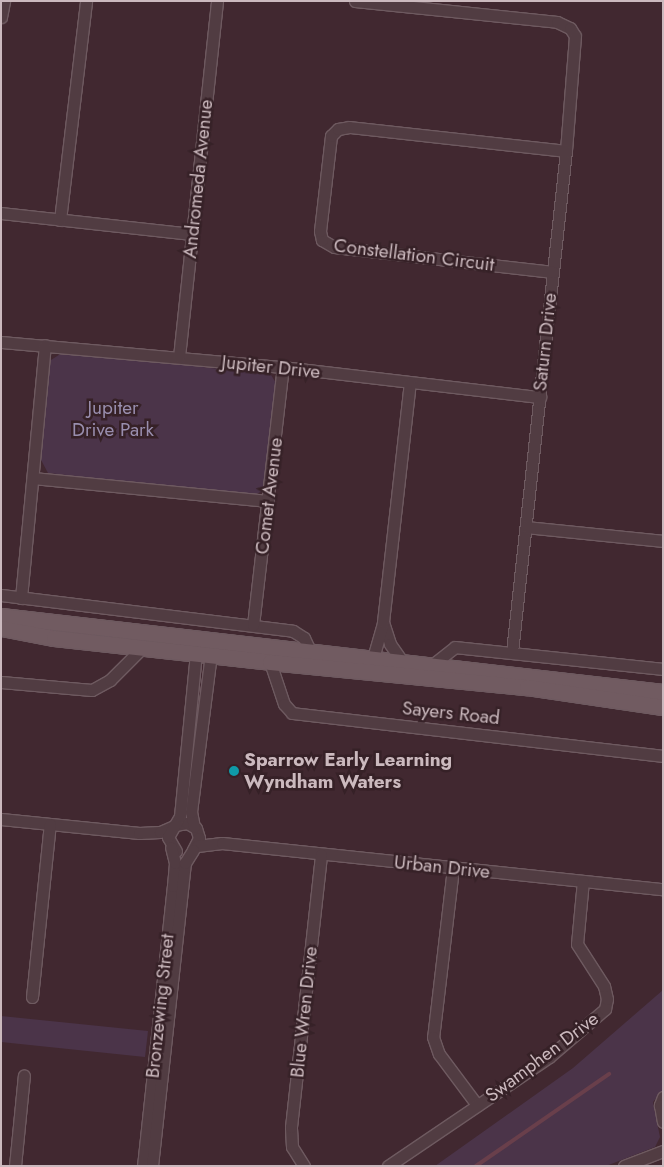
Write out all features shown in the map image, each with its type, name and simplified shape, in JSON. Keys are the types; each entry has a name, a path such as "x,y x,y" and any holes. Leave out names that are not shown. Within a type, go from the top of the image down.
{"main road":[{"name":"Sayers Road","path":"1,616 204,647 270,662 373,664 402,661 663,692"},
{"name":"Sayers Road","path":"1,628 54,638 144,646 310,651 373,664 663,707"}],"street":[{"path":"1,16 4,1"},
{"path":"60,220 86,1"},
{"name":"Andromeda Avenue","path":"179,357 217,1"},
{"name":"Saturn Drive","path":"355,1 557,22 574,32 576,52 512,652"},
{"name":"Constellation Circuit","path":"553,272 334,247 322,240 321,222 331,136 342,127 566,151"},
{"path":"1,213 191,234"},
{"name":"Jupiter Drive","path":"1,342 179,357 540,397"},
{"path":"21,598 45,345"},
{"name":"Comet Avenue","path":"253,625 283,368"},
{"path":"373,664 383,622 410,383"},
{"path":"33,478 268,501"},
{"path":"526,527 663,541"},
{"path":"1,596 292,631 304,638 310,651"},
{"path":"383,622 390,644 402,661"},
{"path":"1,682 92,690 110,680 144,646"},
{"path":"432,665 455,646 663,669"},
{"path":"171,846 168,835 180,816 204,647"},
{"path":"139,832 162,839 180,853 195,848 199,837 191,812 204,647"},
{"name":"Sayers Road","path":"270,662 284,704 292,713 663,756"},
{"path":"1,819 139,832 160,832 185,822 195,827"},
{"path":"32,997 50,824"},
{"name":"Urban Drive","path":"195,827 222,843"},
{"name":"Urban Drive","path":"195,848 222,843 321,855 663,889"},
{"name":"Bronzewing Street","path":"142,1166 174,878 174,857 171,846"},
{"name":"Bronzewing Street","path":"152,1166 185,863 195,848"},
{"name":"Blue Wren Drive","path":"304,1166 292,1147 291,1127 321,855"},
{"path":"453,868 433,1036 439,1054 477,1105"},
{"name":"Swamphen Drive","path":"388,1166 556,1051 607,1007 604,986 577,944 583,881"},
{"path":"15,1166 24,1075"},
{"path":"663,1097 660,1105 663,1122"},
{"path":"624,1166 663,1151"}],"green space":[{"name":"Jupiter Drive Park","path":"65,351 271,375 276,383 264,490 253,496 48,473 40,458 48,372 51,360"},
{"path":"663,990 663,1090 653,1102 660,1137 655,1147 606,1166 435,1166 573,1068"},
{"path":"1,1016 148,1031 145,1057 1,1042"}],"waterway":[{"path":"476,1166 609,1074"}],"place":[{"name":"Sparrow Early Learning Wyndham Waters","path":"234,771"}]}
